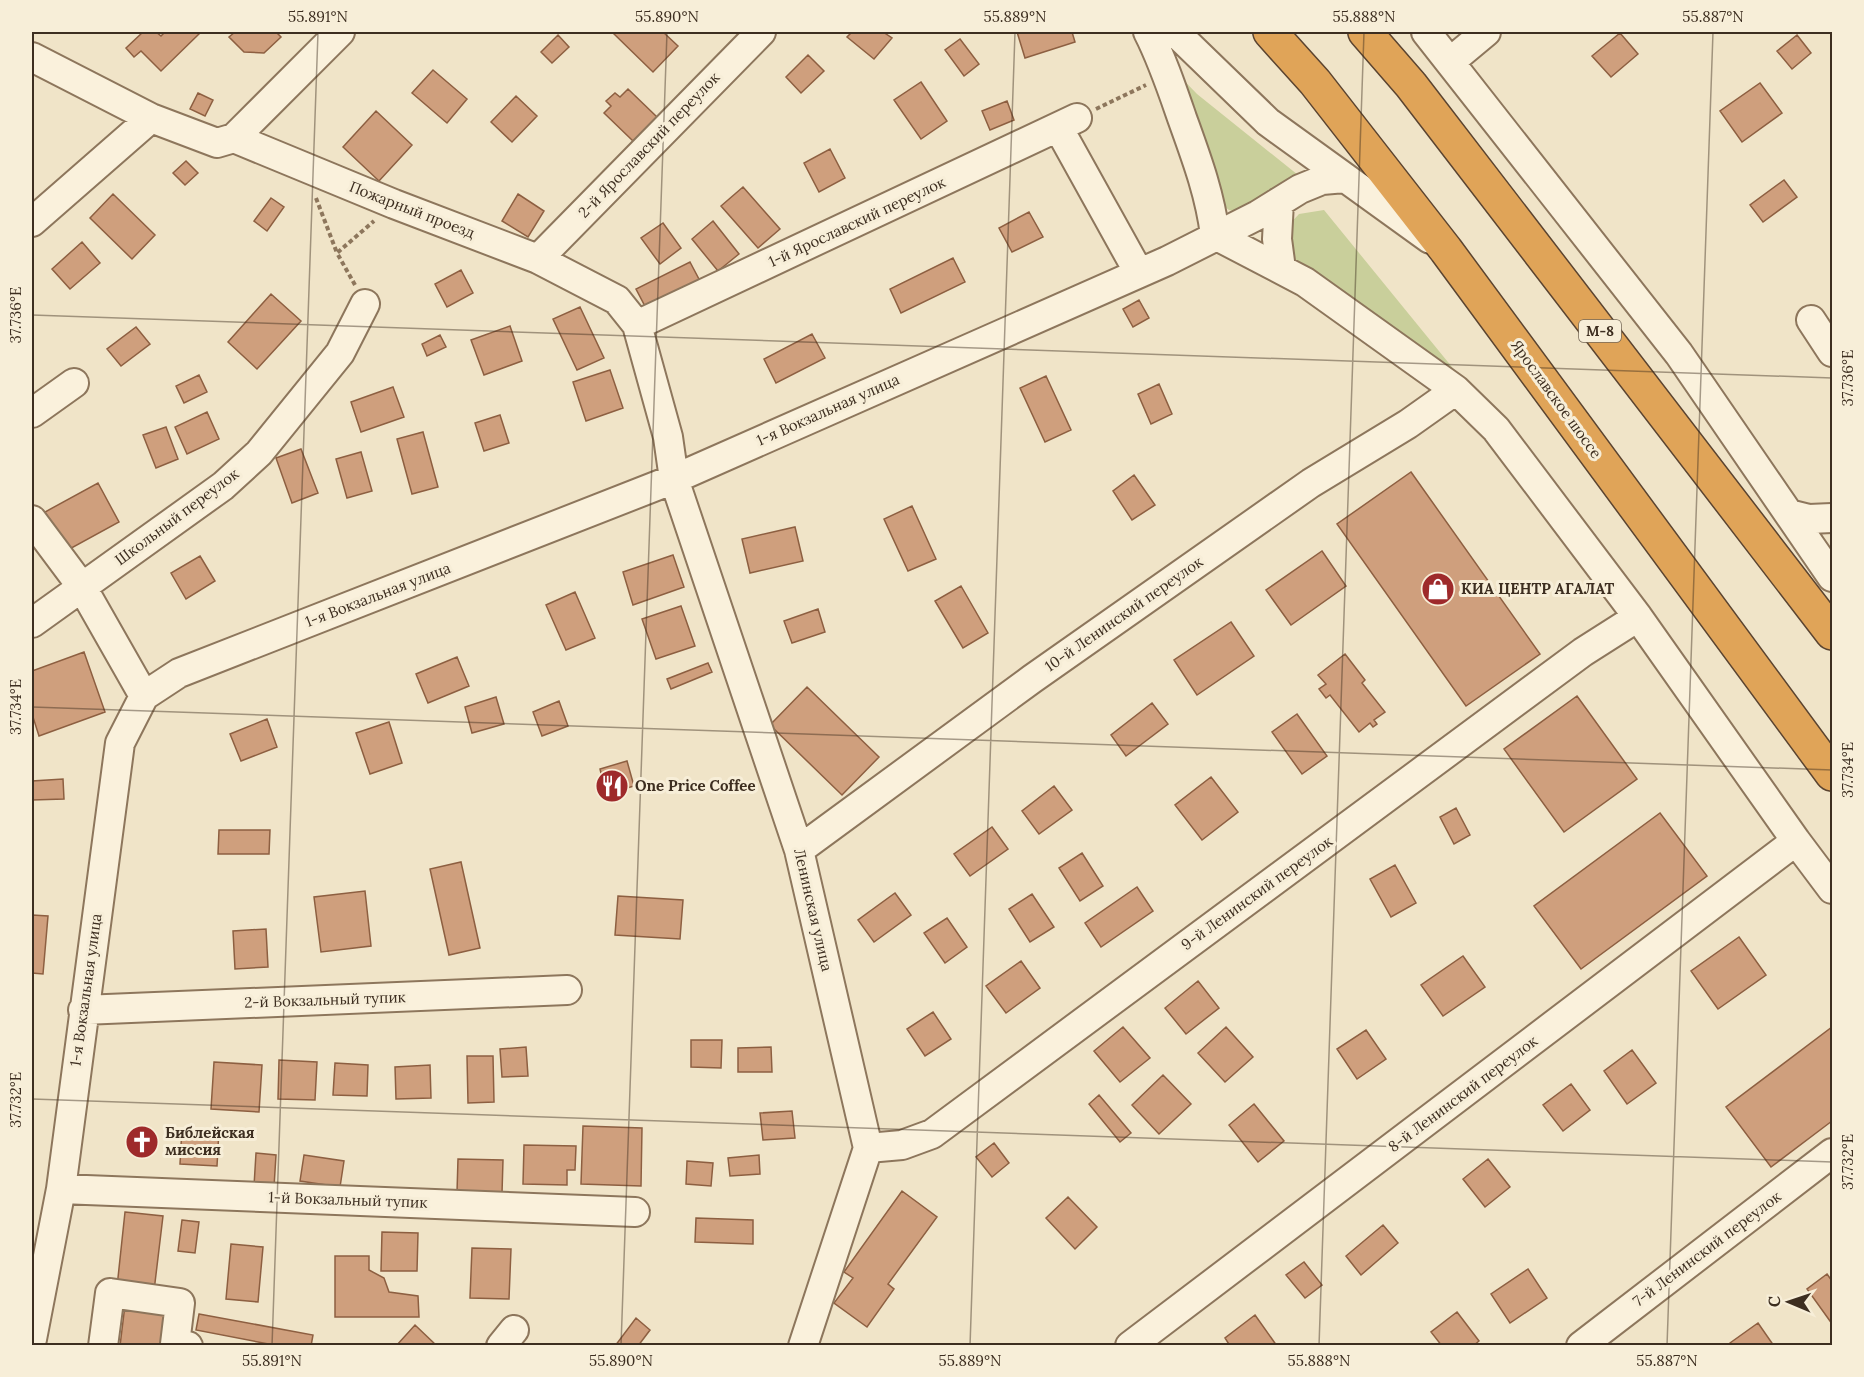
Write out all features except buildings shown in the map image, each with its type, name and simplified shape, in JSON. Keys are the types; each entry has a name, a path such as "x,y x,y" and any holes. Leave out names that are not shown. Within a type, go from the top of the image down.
{"highway":[{"name":"Ярославское шоссе","path":"1270,32 1315,82 1446,250 1833,774"},
{"name":"М-8","path":"1365,32 1411,86 1833,633"}],"street":[{"path":"234,138 339,32"},
{"name":"2-й Ярославский переулок","path":"538,259 760,32"},
{"path":"1148,32 1160,54 1204,178 1215,235 1305,282 1456,390 1496,429 1638,616 1796,842 1833,889"},
{"path":"1175,32 1268,122 1446,250"},
{"path":"1426,32 1679,354 1833,577"},
{"path":"1450,62 1486,32"},
{"name":"Пожарный проезд","path":"32,57 151,118 217,143 234,138 394,204 538,259 617,300 637,325 668,437 674,479"},
{"path":"32,222 151,118"},
{"path":"1067,123 1139,273"},
{"name":"1-й Ярославский переулок","path":"637,325 1067,123"},
{"name":"1-я Вокзальная улица","path":"32,1339 61,1189 120,743 144,696 179,673 674,479 1139,273 1322,180 1345,178"},
{"path":"1279,202 1277,239 1281,269"},
{"name":"Школьный переулок","path":"32,623 223,486 259,453 340,353 365,304"},
{"path":"1811,320 1833,352"},
{"path":"32,412 74,383"},
{"name":"10-й Ленинский переулок","path":"799,850 1032,679 1311,483 1408,424 1456,390"},
{"name":"Ленинская улица","path":"674,479 799,850 868,1148"},
{"path":"1789,514 1809,519 1833,518"},
{"path":"32,520 82,587 144,696"},
{"name":"9-й Ленинский переулок","path":"868,1148 902,1145 932,1134 1583,652 1638,616"},
{"name":"8-й Ленинский переулок","path":"1130,1346 1796,842"},
{"name":"2-й Вокзальный тупик","path":"83,1010 567,990"},
{"path":"803,1346 868,1148"},
{"name":"7-й Ленинский переулок","path":"1581,1346 1833,1153"},
{"name":"1-й Вокзальный тупик","path":"61,1189 635,1212"},
{"path":"103,1346 110,1293 180,1303 175,1344 188,1346"}],"path":[{"path":"1067,123 1147,85"},
{"path":"304,167 337,254 365,304"},
{"path":"337,254 394,204"}],"green space":[{"path":"1170,66 1197,94 1303,179 1241,213 1229,210 1220,203"},
{"path":"1324,210 1465,383 1292,263 1285,229 1299,214"}],"place":[{"name":"КИА ЦЕНТР АГАЛАТ","path":"1438,589"},
{"name":"One Price Coffee","path":"612,786"},
{"name":"Библейская миссия","path":"142,1142"}]}
